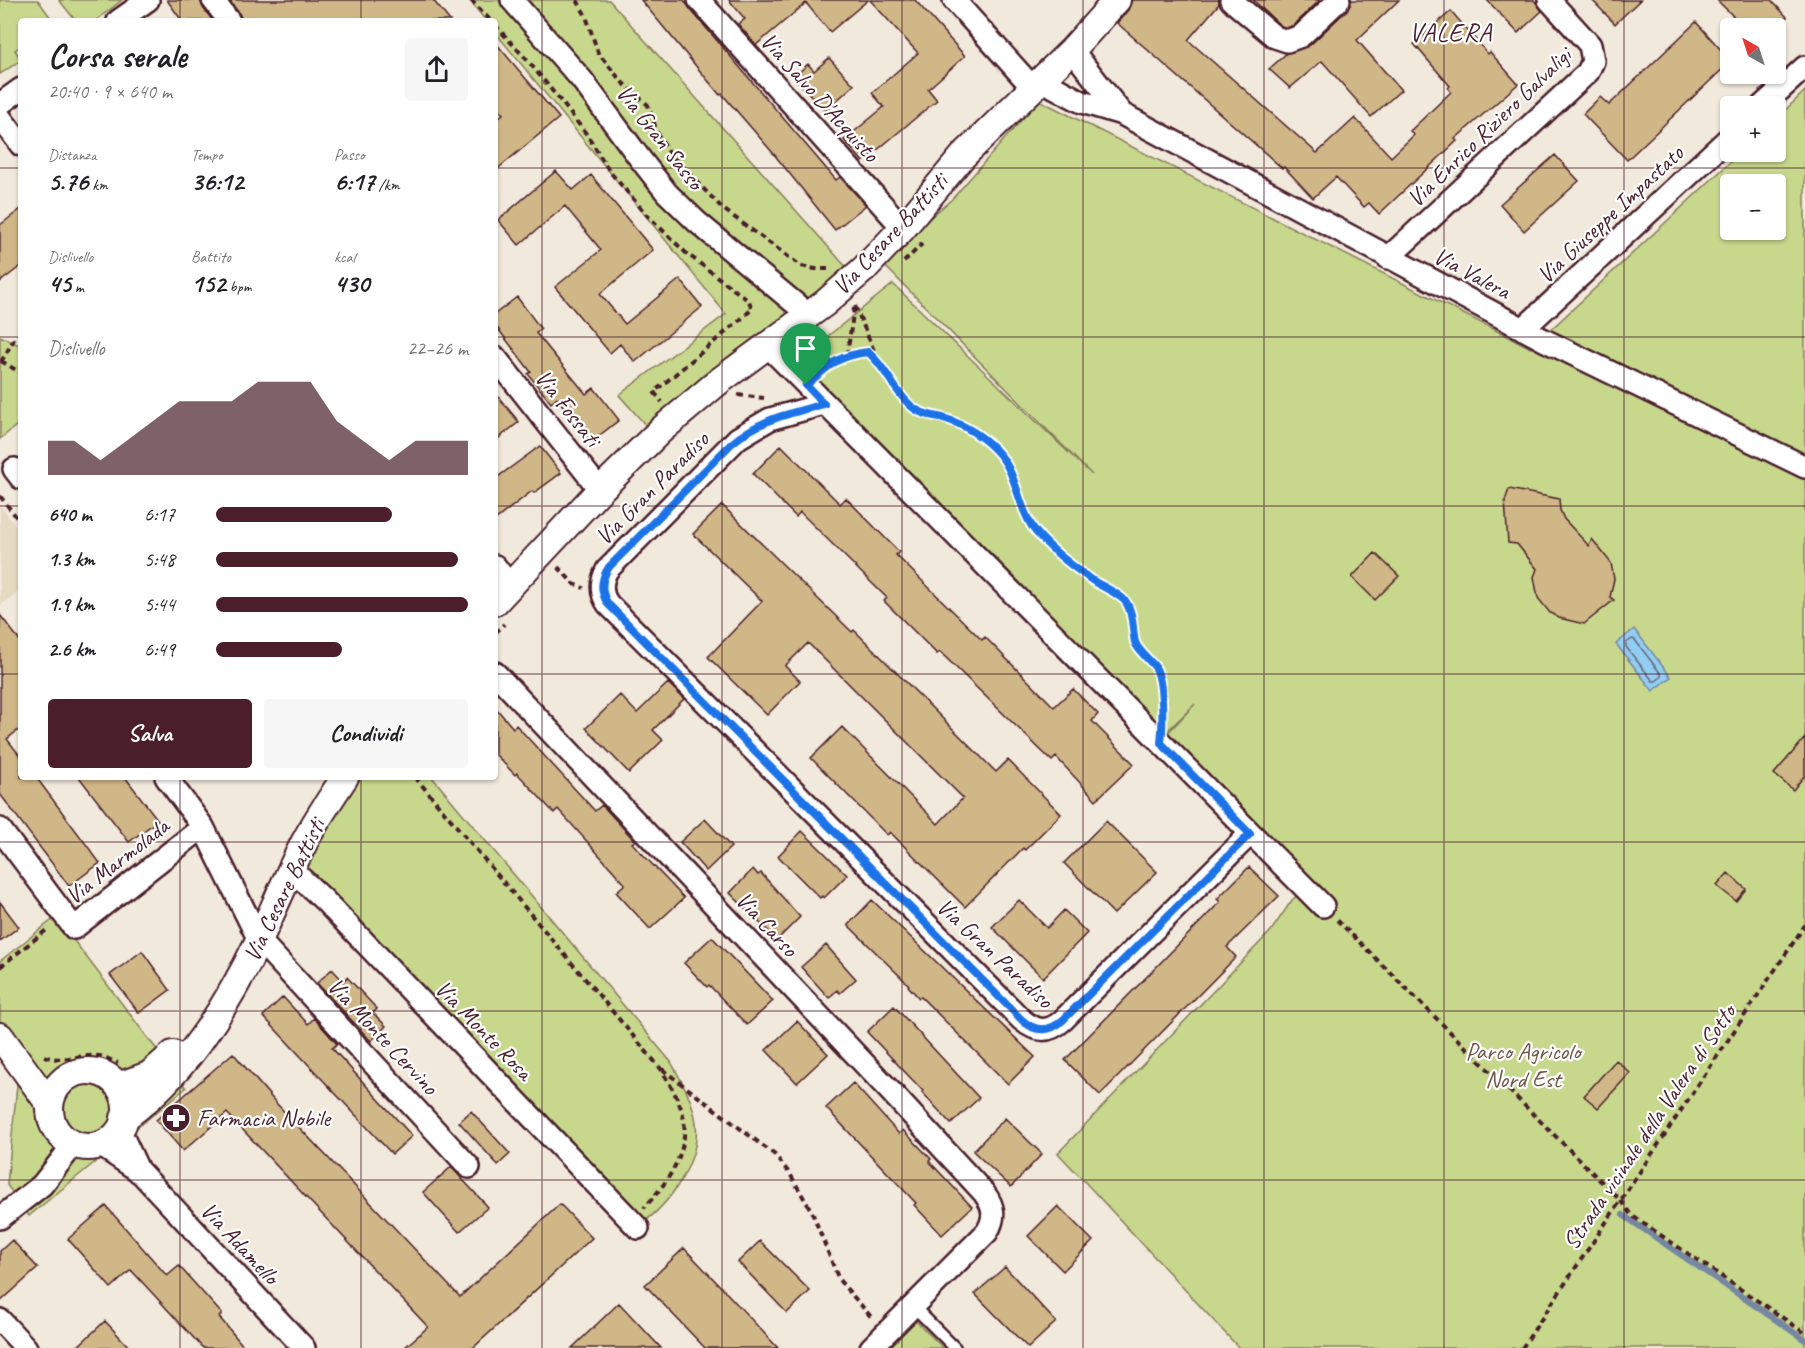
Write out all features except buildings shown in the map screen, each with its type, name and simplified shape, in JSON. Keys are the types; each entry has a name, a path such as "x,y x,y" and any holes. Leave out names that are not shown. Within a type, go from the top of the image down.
{"street":[{"path":"122,18 148,0"},
{"path":"213,0 227,18"},
{"name":"Via Gran Sasso","path":"512,0 582,80 667,193 697,222 809,315"},
{"name":"Via Salvo D'Acquisto","path":"699,0 903,228"},
{"name":"Via Valera","path":"954,0 1037,84 1082,102 1122,114 1523,329 1805,467"},
{"name":"Via Cesare Battisti","path":"499,589 676,417 853,279 903,228 951,168 1072,50 1116,0"},
{"path":"1231,0 1275,38 1287,41 1300,36 1339,0"},
{"name":"Via Enrico Riziero Galvaligi","path":"1388,258 1588,72 1593,61 1590,45 1549,0"},
{"name":"Via Valera","path":"1072,50 1122,114"},
{"path":"1773,96 1805,67"},
{"path":"0,104 18,91"},
{"path":"0,117 18,141"},
{"name":"Via Giuseppe Impastato","path":"1523,329 1720,146"},
{"path":"767,345 1323,906"},
{"name":"Via Fossati","path":"498,361 600,490"},
{"name":"Via Gran Paradiso","path":"824,404 770,419 738,438 611,565 604,575 602,592 608,604 1022,1020 1038,1030 1048,1029 1058,1024 1250,834"},
{"name":"Via Carso","path":"498,676 900,1101 990,1202 994,1215 990,1228 914,1306"},
{"name":"Via Marmolada","path":"168,780 203,827 259,940"},
{"name":"Via Cesare Battisti","path":"114,1131 159,1089 198,1045 242,976 312,828 343,780"},
{"name":"Via Marmolada","path":"0,829 74,928 203,827"},
{"name":"Via Monte Rosa","path":"291,869 324,900 633,1223"},
{"name":"Via Monte Cervino","path":"259,940 469,1167"},
{"name":"Via Cesare Battisti","path":"120,1076 144,1078 224,1004"},
{"path":"0,1036 32,1060 68,1077"},
{"path":"32,1060 50,1105"},
{"path":"78,1072 95,1072 108,1077 120,1076 124,1102 114,1131 86,1146 74,1144 65,1139 55,1128 50,1116 50,1105 55,1090 68,1077 78,1072"},
{"name":"Via Adamello","path":"114,1131 140,1172 304,1348"},
{"path":"0,1218 42,1185 74,1144"},
{"path":"879,1341 914,1306"},
{"path":"0,1320 26,1348"}],"lane":[{"path":"914,1306 955,1348"}],"path":[{"path":"471,0 488,18"},
{"path":"577,0 586,16 598,53 622,82 648,105 657,132 669,153 723,209 801,266 824,270 842,265 853,279"},
{"path":"498,29 559,99 588,136 610,172 647,215 686,253 749,301 752,309 740,321 654,392 676,417"},
{"path":"847,355 854,303 878,360 890,381 911,407 928,416 944,418 967,428 998,452 1008,466 1024,514 1036,532 1069,562 1125,602 1136,644 1156,669 1164,715 1161,743"},
{"path":"16,336 0,361 18,371"},
{"path":"806,385 834,361 847,355 868,352 878,360"},
{"path":"731,393 759,399 768,398"},
{"path":"0,496 18,519"},
{"path":"557,566 574,584 584,589 602,592"},
{"path":"418,780 661,1069 676,1098 684,1121 682,1149 670,1177 633,1223"},
{"path":"1323,906 1621,1201 1631,1215 1805,1332"},
{"path":"0,967 65,916"},
{"name":"Strada vicinale della Valera di Sotto","path":"1522,1348 1805,925"},
{"path":"32,1060 101,1056 120,1076"},
{"path":"661,1069 775,1155 790,1174 812,1212 839,1280 879,1341"}],"shaded area":[{"path":"0,505 18,529 18,592 0,606"}],"green space":[{"path":"0,0 38,0 51,18 18,18 18,48 15,50 18,62 0,74"},
{"path":"59,0 122,0 99,18 74,18"},
{"path":"469,0 609,0 855,277 656,437 619,395 726,314 498,36 498,18 484,18"},
{"name":"Parco Agricolo Nord Est","path":"1805,91 1805,1348 1239,1348 1058,1153 1271,931 1292,900 1300,893 1163,738 1195,704 1162,736 794,363 893,284 1092,475 880,261 952,199 1039,100 1531,348 1730,162 1786,162 1786,109"},
{"path":"0,336 18,345 18,424 0,439"},
{"path":"360,780 435,780 671,1062 685,1089 695,1117 694,1149 689,1164 672,1194 649,1218 637,1227 302,867 331,817"},
{"path":"56,917 186,1088 29,1216 7,1185 17,1085 13,1053 0,1036 0,961"},
{"path":"916,1321 943,1348 889,1348"}],"water":[{"path":"1634,629 1671,677 1653,691 1616,644"}],"waterway":[{"path":"1623,1215 1805,1340"}],"place":[{"name":"Farmacia Nobile","path":"176,1118"}],"district":[{"name":"VALERA","path":"1451,32"}],"route":[{"path":"868,352 878,360 890,381 911,407 928,416 944,418 967,428 998,452 1008,466 1024,514 1036,532 1050,547 1093,581 1125,602 1136,644 1156,669 1164,715 1161,743 1250,834 1063,1020 1048,1029 1038,1030 1027,1025 605,601 602,588 604,575 609,567 738,438 770,419 824,404 806,385 834,361 847,355 868,352"}]}
